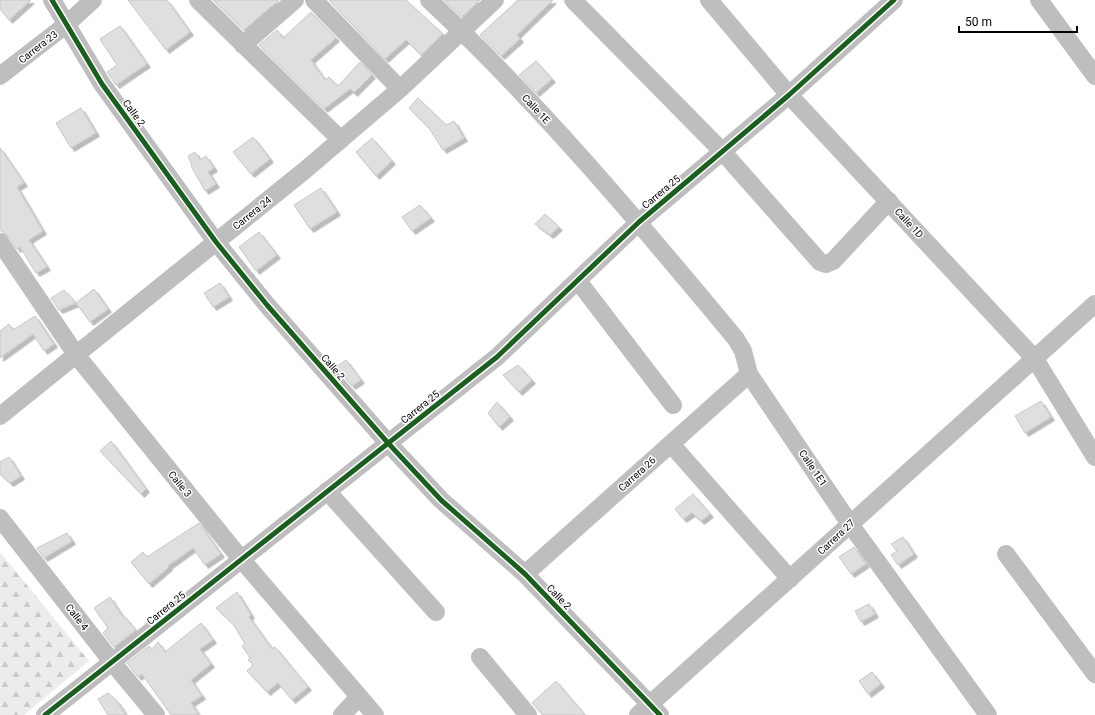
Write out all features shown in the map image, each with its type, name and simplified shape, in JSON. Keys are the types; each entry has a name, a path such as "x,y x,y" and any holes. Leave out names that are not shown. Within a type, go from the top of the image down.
{"street":[{"name":"Calle 2","path":"52,0 102,84 216,242 267,305 388,443 441,500 525,574 649,711"},
{"name":"Carrera 23","path":"0,76 67,24 93,0"},
{"path":"198,0 243,45 298,96 341,140"},
{"path":"243,45 295,0"},
{"path":"314,0 400,88"},
{"name":"Calle 1E","path":"429,0 462,31 639,222"},
{"name":"Carrera 24","path":"0,416 77,356 341,140 400,88 495,0"},
{"path":"573,0 722,151 820,262 826,264 833,261 889,201"},
{"name":"Calle 1D","path":"709,0 789,94 1035,359 1095,456"},
{"name":"Carrera 25","path":"45,715 113,663 240,559 497,357 639,222 789,94 894,0"},
{"path":"1039,0 1095,76"},
{"name":"Calle 1E1","path":"639,222 736,339 749,374 850,524 988,715"},
{"name":"Calle 3","path":"0,242 77,356 240,559 375,715"},
{"path":"578,280 673,405"},
{"name":"Carrera 27","path":"649,711 790,578 1095,304"},
{"name":"Carrera 26","path":"525,574 749,374"},
{"path":"671,444 790,578"},
{"path":"327,491 436,612"},
{"name":"Calle 4","path":"0,518 113,663 156,715"},
{"path":"1006,554 1095,674"},
{"path":"480,657 528,715"},
{"path":"342,715 359,697"}],"green space":[{"path":"0,552 89,661 24,715 0,715"}],"building":[{"path":"0,0 31,0 9,20 0,9"},
{"path":"128,0 167,0 190,32 166,50"},
{"path":"213,0 279,0 244,30"},
{"path":"329,0 406,0 443,34 421,55 406,40 385,59"},
{"path":"444,0 480,0 462,17"},
{"path":"518,0 553,0 517,35 520,39 501,56 480,35"},
{"path":"311,12 336,38 311,60 325,80 329,77 338,86 360,62 372,75 354,93 350,89 324,109 259,45 277,30 283,38"},
{"path":"120,26 147,64 116,85 107,72 117,65 100,39"},
{"path":"536,61 552,79 536,93 519,75"},
{"path":"418,98 446,125 454,121 464,138 443,150 429,128 409,108"},
{"path":"81,108 96,133 71,148 56,123"},
{"path":"253,137 270,159 251,174 233,152"},
{"path":"372,138 392,161 376,176 356,152"},
{"path":"0,148 24,183 17,187 43,231 29,240 47,267 36,273 20,247 17,249 8,236 0,230"},
{"path":"195,152 200,160 206,156 214,168 208,172 216,184 205,191 191,166 192,165 188,156"},
{"path":"321,188 337,212 310,229 294,205"},
{"path":"420,205 431,218 412,231 402,217"},
{"path":"545,214 559,227 550,235 535,224"},
{"path":"259,232 277,255 256,271 239,247"},
{"path":"220,283 229,297 213,307 204,293"},
{"path":"94,289 108,309 90,322 76,303"},
{"path":"64,290 76,303 59,310 51,298"},
{"path":"35,316 54,344 44,351 33,334 0,358 0,331 9,324 13,330"},
{"path":"346,360 361,380 352,386 336,367"},
{"path":"518,365 532,380 519,392 503,375"},
{"path":"1041,401 1051,417 1025,433 1015,416"},
{"path":"497,402 510,417 499,427 488,413"},
{"path":"111,441 146,489 141,494 100,451"},
{"path":"9,457 21,476 10,483 0,474 0,462"},
{"path":"693,494 710,514 701,521 692,513 683,519 675,509"},
{"path":"199,523 221,554 205,565 193,548 168,566 169,567 149,584 131,562 143,552 147,557"},
{"path":"67,533 72,541 44,558 37,548"},
{"path":"903,537 914,554 898,565 891,555 897,551 891,544"},
{"path":"854,547 866,564 851,574 839,557"},
{"path":"237,592 251,615 249,617 272,649 275,647 308,687 292,700 278,683 267,692 247,671 253,665 248,660 250,658 242,646 245,644 233,624 216,608"},
{"path":"110,597 122,616 123,615 136,630 114,647 103,633 108,628 94,608"},
{"path":"869,604 875,614 861,622 855,611"},
{"path":"201,623 213,640 200,649 211,664 191,680 202,696 191,703 199,715 171,715 142,674 138,677 127,663 149,646 152,649 158,642 165,652"},
{"path":"872,672 881,684 868,694 859,681"},
{"path":"556,681 585,715 543,715 532,703"},
{"path":"108,693 117,701 126,715 108,715 98,699"}],"cycle path":[{"path":"52,0 102,84 216,242 267,305 388,443 441,500 525,574 660,715"},
{"path":"45,715 497,357 639,222 789,95 894,0"}]}
